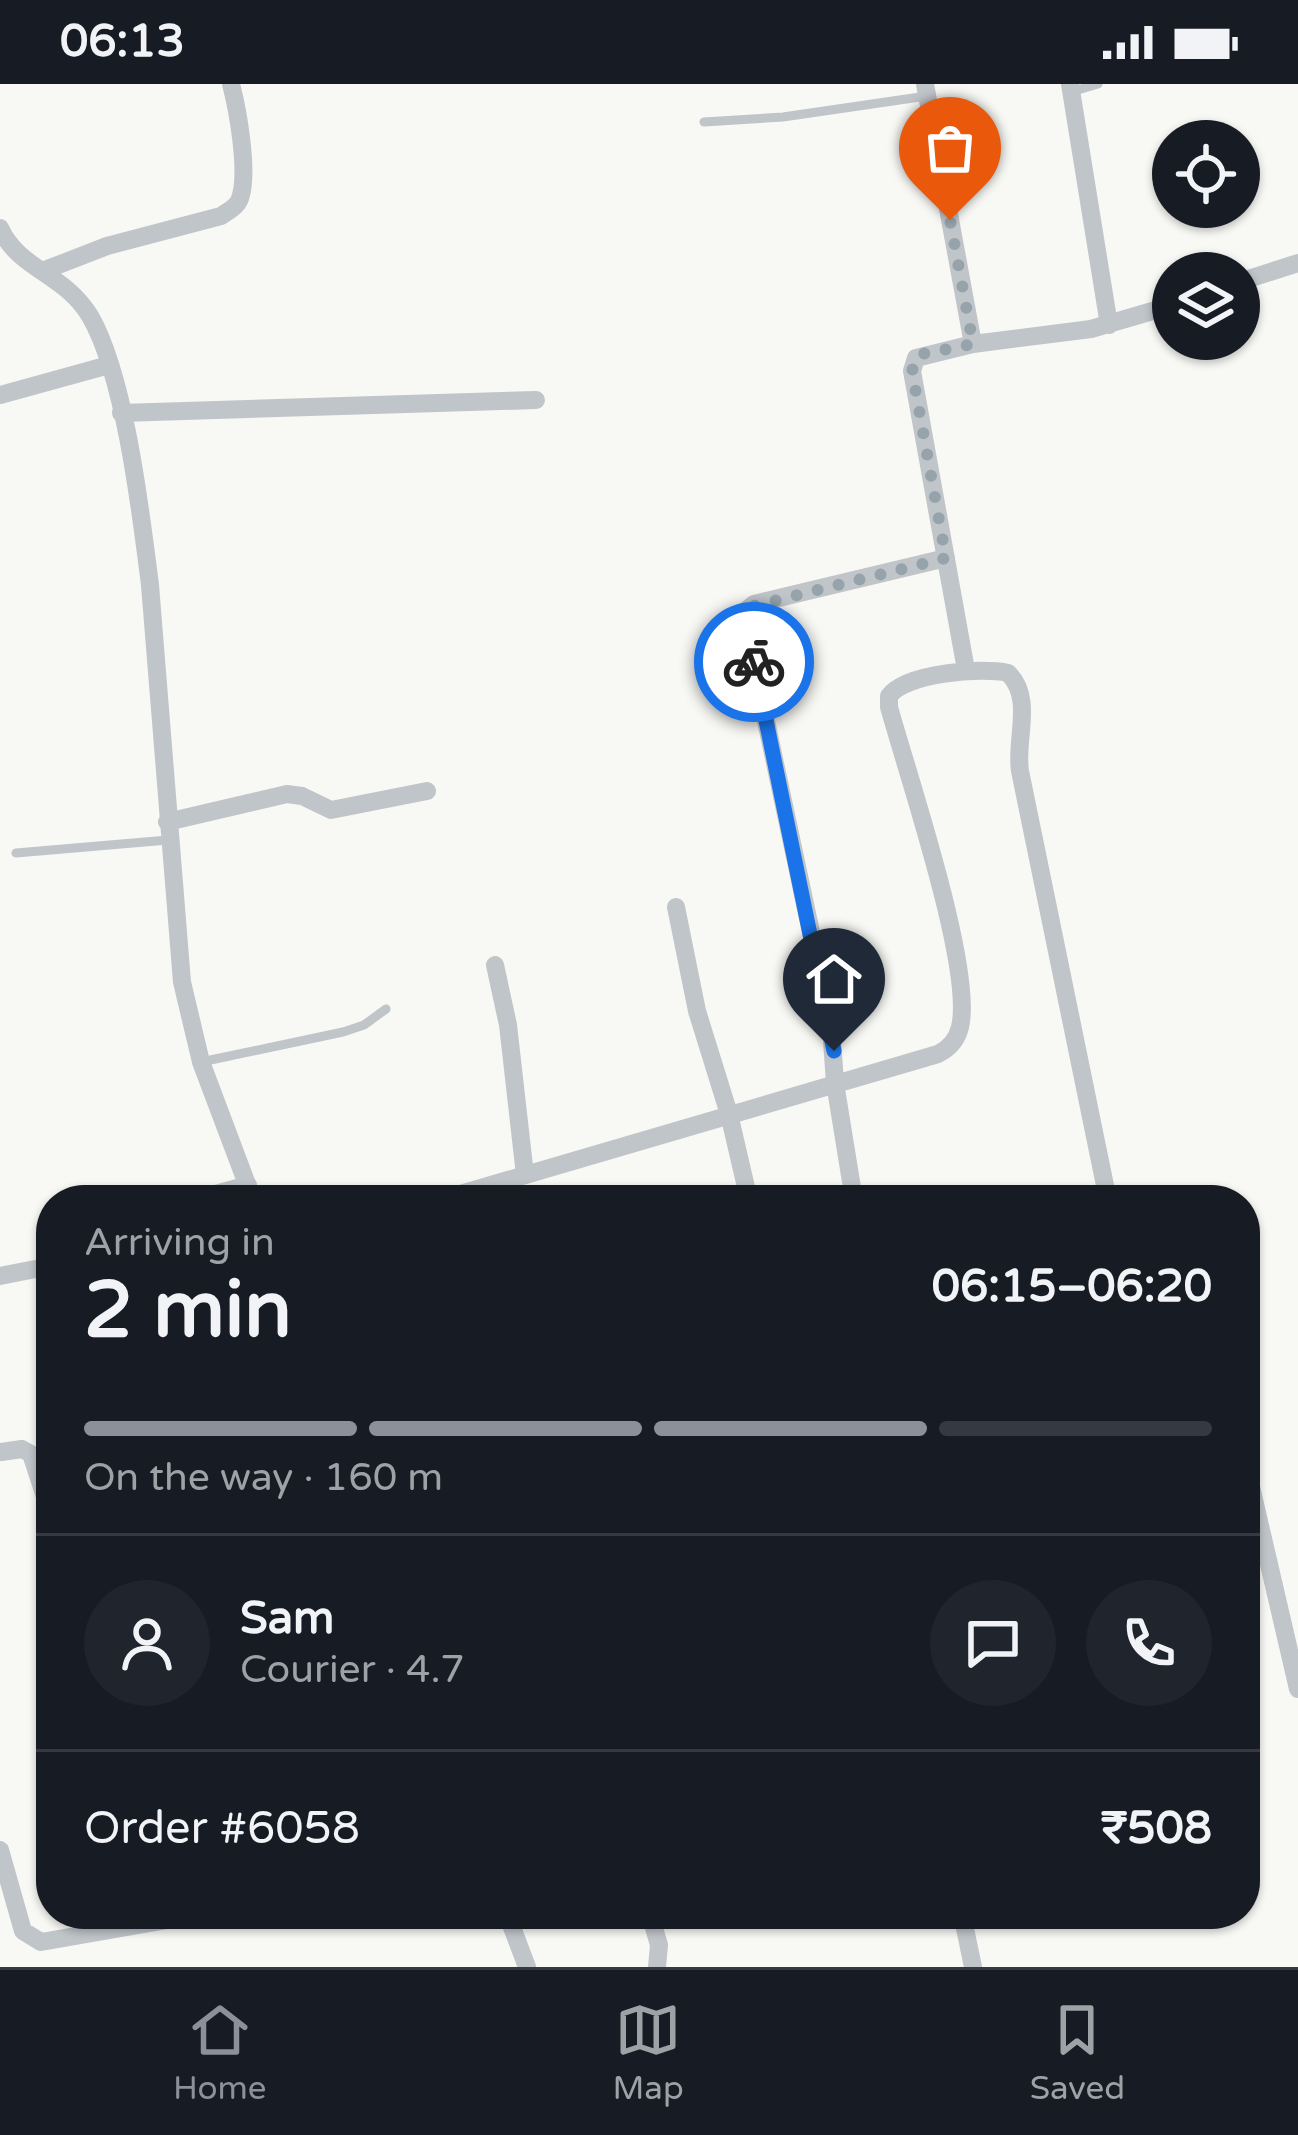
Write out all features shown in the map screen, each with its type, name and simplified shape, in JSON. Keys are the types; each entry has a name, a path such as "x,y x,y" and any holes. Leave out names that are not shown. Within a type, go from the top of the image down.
{"street":[{"path":"45,270 235,208 241,195 242,169 231,84"},
{"path":"1071,88 1109,325"},
{"path":"926,90 973,344"},
{"path":"0,229 19,258 64,285 92,319 110,365 150,585 182,982 201,1062 247,1185"},
{"path":"1260,276 1298,263"},
{"path":"967,670 912,371 916,358 973,344 1109,325 1152,311"},
{"path":"0,395 110,365"},
{"path":"121,413 536,400"},
{"path":"852,1185 831,1026 743,613 754,604 946,558"},
{"path":"491,1185 950,1047 960,1031 962,1015 956,959 889,707 895,688 967,670 1009,673 1021,695 1020,771 1105,1185"},
{"path":"168,831 287,794 331,810 427,791"},
{"path":"676,907 697,1011 746,1185"},
{"path":"495,964 508,1025 525,1175"},
{"path":"0,1276 36,1269"},
{"path":"1,1452 22,1449 31,1454 36,1469"},
{"path":"1260,1526 1298,1689"},
{"path":"0,1850 19,1922 31,1938 59,1941 115,1929"},
{"path":"512,1929 526,1967"},
{"path":"654,1929 657,1967"},
{"path":"965,1929 974,1967"}],"lane":[{"path":"1071,88 1098,84"},
{"path":"704,122 783,117 926,90"},
{"path":"16,853 168,831"},
{"path":"201,1062 343,1032 364,1025 386,1009"}],"way so far":[{"path":"754,662 743,621 746,608 946,558 912,371 922,354 973,344 950,220"}],"route":[{"path":"754,662 834,1051"}]}
